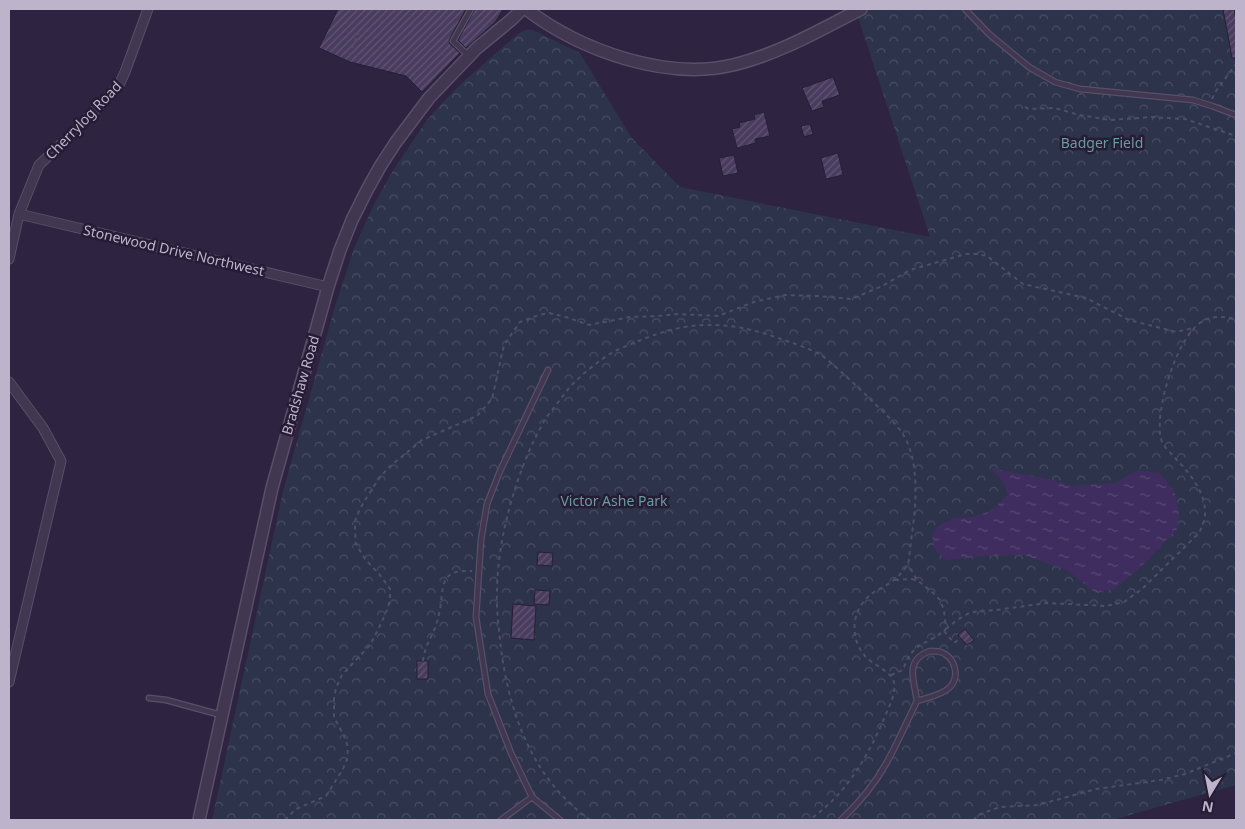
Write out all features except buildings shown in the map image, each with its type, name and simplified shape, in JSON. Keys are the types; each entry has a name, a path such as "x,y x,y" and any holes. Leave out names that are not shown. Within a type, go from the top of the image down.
{"street":[{"name":"Cherrylog Road","path":"9,258 19,214 39,165 119,85 148,9"},
{"name":"Bradshaw Road","path":"199,820 272,488 340,250 352,220 381,165 429,98 469,56 522,9"},
{"path":"526,9 542,21 596,48 627,59 680,69 714,68 754,59 807,37 861,9"},
{"name":"Stonewood Drive Northwest","path":"19,214 328,287"},
{"path":"9,382 43,428 60,461 9,682"}],"lane":[{"path":"469,56 453,41 471,9"},
{"path":"965,9 989,34 1029,67 1055,82 1080,89 1193,100 1236,115"},
{"path":"548,370 500,471 487,504 481,540 476,617 488,694 511,753 532,797 560,820"},
{"path":"841,820 853,809 878,777 888,761 917,701 912,679 913,664 923,654 930,651 938,651 945,654 954,664 956,671 952,685 941,694 917,701"},
{"path":"148,698 166,700 222,716"},
{"path":"501,820 532,797"}],"path":[{"path":"350,46 353,47 359,31"},
{"path":"1210,105 1216,91 1236,64"},
{"path":"1025,108 1055,108 1103,120 1152,117 1185,120 1236,136"},
{"path":"285,820 296,810 326,796 344,769 348,747 334,717 336,688 342,675 370,645 388,608 390,589 365,559 356,544 355,521 359,511 373,487 388,468 422,440 478,416 492,399 504,345 520,322 549,313 589,325 630,317 677,314 718,316 754,302 785,296 852,299 882,286 910,270 966,254 977,254 986,256 1024,284 1086,298 1129,320 1176,332 1193,328"},
{"path":"891,675 903,670 906,661 920,644 929,641 969,613 1047,603 1106,606 1124,602 1142,589 1198,534 1201,530 1204,516 1201,492 1191,475 1162,441 1160,426 1166,385 1184,342 1193,328 1204,320 1211,318 1236,318"},
{"path":"590,820 574,808 550,782 534,758 522,732 507,683 499,634 497,606 500,551 504,531 517,484 531,448 547,416 573,384 594,365 617,350 656,334 704,325 736,327 764,333 822,355 855,384 903,433 910,449 916,484 908,564 895,580 867,597 857,610 854,625 859,646 865,656 873,664 891,675 894,683 891,701 862,764 851,780 836,798 809,820"},
{"path":"908,564 917,580 940,600 944,610 946,629"},
{"path":"423,661 424,652 435,628 446,579 456,572 479,571"},
{"path":"895,580 917,580"},
{"path":"944,631 954,643 960,638"},
{"path":"973,820 981,814 1000,807 1038,805 1096,789 1153,781 1185,774 1236,753"}],"green space":[{"name":"Victor Ashe Park","path":"861,9 1236,9 1236,785 1112,820 212,820 283,491 333,313 354,248 375,202 394,169 427,120 464,81 519,33 533,30 580,53 631,137 680,187 930,237 856,11"}],"water":[{"path":"990,468 1048,479 1073,486 1116,483 1137,470 1160,473 1175,493 1179,514 1177,529 1145,563 1116,588 1097,593 1067,570 1024,555 984,556 946,560 935,550 932,536 938,526 954,518 973,517 992,510 1008,495 1003,481"}],"park label":[{"name":"Badger Field","path":"1102,142"}]}
